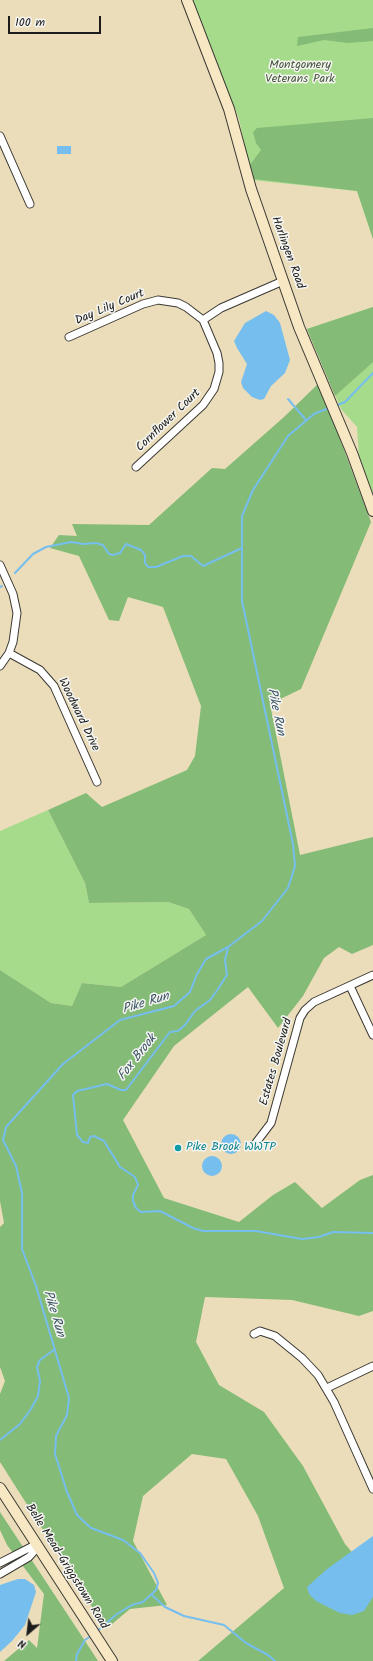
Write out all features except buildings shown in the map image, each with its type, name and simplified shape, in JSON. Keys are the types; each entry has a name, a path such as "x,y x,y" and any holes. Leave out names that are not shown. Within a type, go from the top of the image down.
{"street":[{"name":"Harlingen Road","path":"187,0 229,108 251,189 283,281 373,511"},
{"path":"0,136 30,204"},
{"path":"203,320 227,305 283,281"},
{"name":"Day Lily Court","path":"69,337 143,304 158,300 178,303 186,306 203,320"},
{"name":"Cornflower Court","path":"136,467 203,405 214,389 219,372 219,363 217,353 203,320"},
{"path":"0,565 13,594 17,613 15,633 9,653 0,666"},
{"name":"Woodward Drive","path":"9,653 40,670 54,686 98,782"},
{"name":"Estates Boulevard","path":"255,1144 271,1123 302,1014 314,1002 373,975"},
{"path":"350,986 373,1035"},
{"path":"254,1334 260,1331 275,1336 308,1363 327,1388 373,1489"},
{"path":"327,1388 373,1366"},
{"name":"Belle Mead-Griggstown Road","path":"0,1488 112,1661"},
{"path":"0,1563 31,1547 38,1547"},
{"path":"0,1574 29,1556 38,1547"}],"green space":[{"name":"Montgomery Veterans Park","path":"192,0 373,0 373,239 357,191 252,180 239,119"},
{"path":"373,28 373,41 348,43 324,40 297,46 298,37"},
{"path":"373,118 373,239 357,191 254,179 247,169 261,150 256,143 253,132 257,128"},
{"path":"373,307 373,494 359,457 357,427 341,409 307,329"},
{"path":"373,307 373,362 335,396 307,329"},
{"path":"319,383 371,522 301,689 270,704 300,855 373,837 373,945 352,954 339,947 324,958 303,996 278,1028 248,987 174,1046 123,1120 164,1198 239,1222 273,1195 295,1182 322,1208 360,1180 373,1175 373,1311 359,1316 292,1300 205,1297 196,1342 219,1385 264,1412 303,1466 345,1544 373,1577 373,1661 198,1661 284,1588 258,1516 226,1459 192,1454 143,1496 133,1541 167,1605 130,1609 106,1629 0,1462 0,1394 5,1381 0,1367 0,1227 4,1223 0,1201 0,970 51,1003 72,1006 82,983 121,987 206,935 189,909 168,902 89,903 85,883 48,810 86,793 102,807 187,770 195,756 201,706 163,607 128,597 119,621 109,620 79,556 50,548 59,535 77,536 72,524 149,525 212,468 225,469 284,417"},
{"path":"48,810 85,883 89,903 168,902 189,909 206,935 121,987 82,983 72,1006 51,1003 0,970 0,831"},
{"path":"0,1512 98,1661 4,1661 29,1640 37,1648 44,1594 7,1545 0,1530"}],"water":[{"path":"57,146 71,146 71,154 57,154"},
{"path":"266,311 274,315 280,323 290,360 285,373 271,386 264,399 260,400 252,397 243,388 241,382 247,364 234,341 245,323"},
{"path":"231,1134 238,1137 241,1144 238,1151 231,1154 224,1151 221,1144 224,1137"},
{"path":"212,1156 219,1159 222,1166 219,1173 212,1176 205,1173 202,1166 205,1159"},
{"path":"373,1536 373,1597 364,1611 352,1615 340,1613 316,1601 309,1594 307,1587 327,1569"},
{"path":"18,1579 25,1579 34,1585 36,1592 25,1625 12,1641 0,1652 0,1585"}],"waterway":[{"name":"Pike Run","path":"335,406 345,402 373,373"},
{"path":"288,399 306,420"},
{"name":"Pike Run","path":"96,1632 117,1614 132,1605 143,1602 156,1590 158,1583 154,1573 140,1553 123,1540 91,1528 77,1515 67,1492 55,1454 56,1436 67,1415 69,1398 36,1286 22,1249 22,1193 16,1166 3,1140 6,1127 63,1064 120,1020 174,1006 190,992 197,974 206,959 228,947 262,921 288,888 295,866 293,844 242,601 242,516 253,490 288,436 314,414 329,408"},
{"path":"15,573 33,554 46,547 71,542 83,544 96,543 103,545 109,554 113,555 120,553 126,544 141,550 145,555 145,563 148,567 156,567 183,556 191,556 203,566 242,548"},
{"name":"Fox Brook","path":"228,948 225,960 227,975 218,989 210,1000 195,1011 185,1025 178,1031 170,1032 126,1090 121,1090 107,1084 77,1091 73,1095 77,1135 83,1142 88,1143 90,1137 94,1136 104,1141 120,1167 135,1177 138,1185 133,1195 133,1201 136,1208 141,1212 160,1211 193,1228 203,1231 256,1231 302,1239 319,1237 333,1232 373,1233"},
{"path":"0,1440 20,1424 31,1409 38,1396 40,1381 37,1367 40,1360 55,1349"},
{"path":"152,1595 165,1607 184,1616 224,1625 246,1643 268,1655 275,1661"},
{"name":"Pike Run","path":"76,1661 77,1654 85,1640 91,1636"}],"place":[{"name":"Pike Brook WWTP","path":"178,1148"}]}
